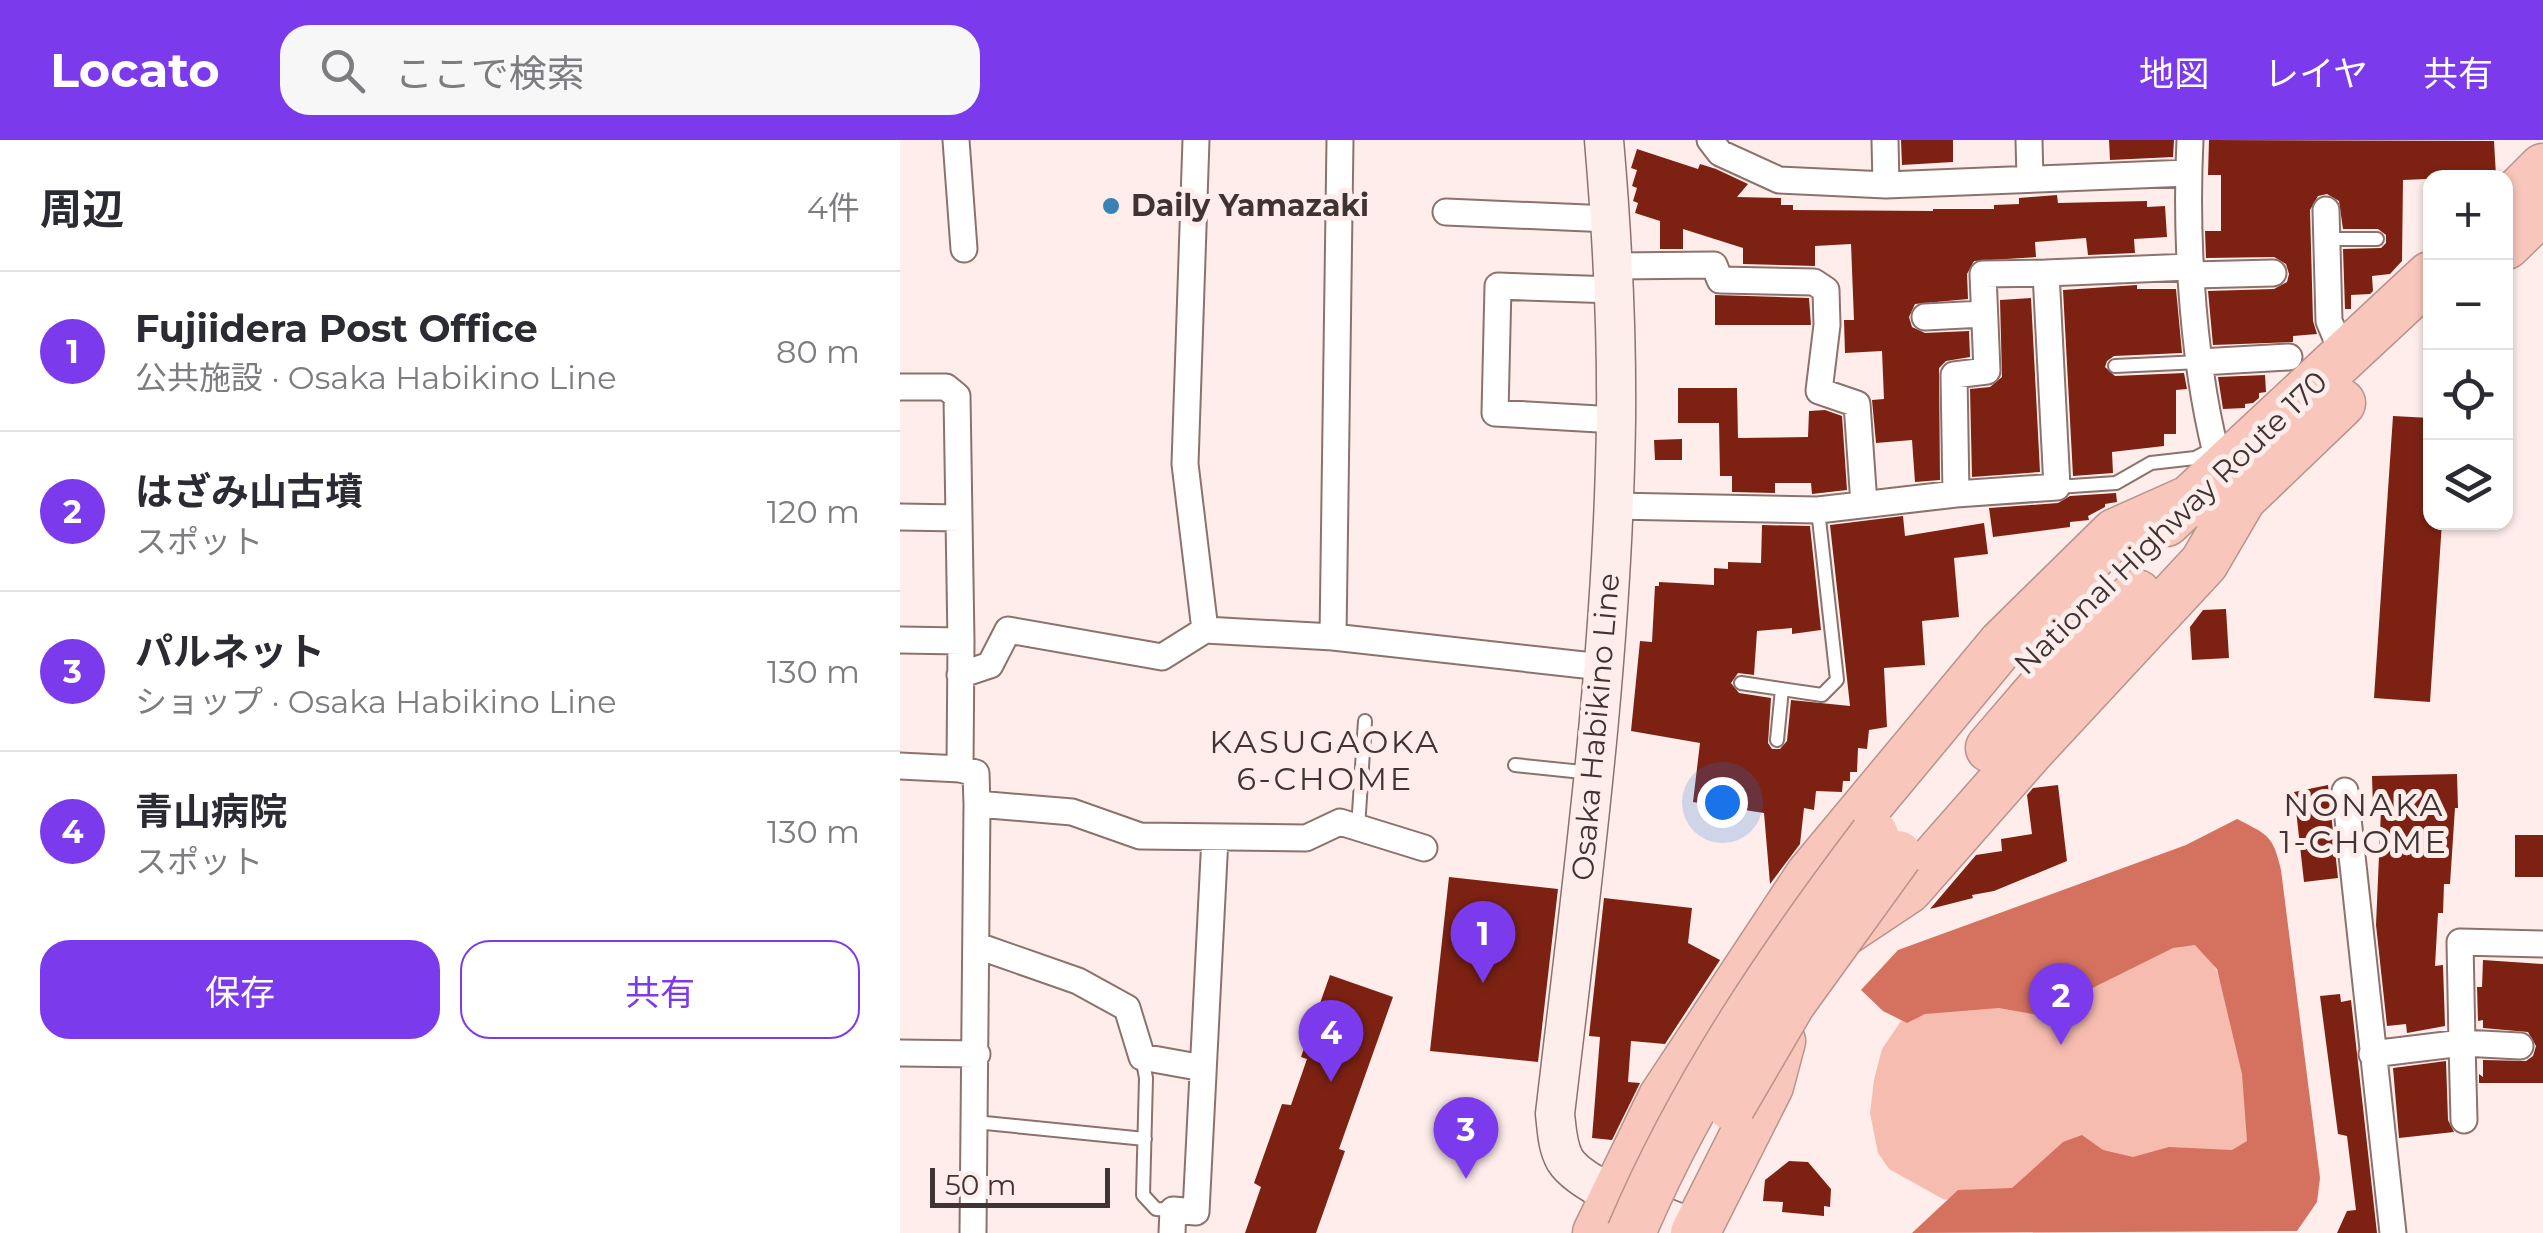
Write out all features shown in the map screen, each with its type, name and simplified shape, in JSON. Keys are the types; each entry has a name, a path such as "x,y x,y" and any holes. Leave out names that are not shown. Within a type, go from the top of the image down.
{"highway":[{"path":"2513,198 2543,168"},
{"path":"2513,239 2543,209"},
{"name":"National Highway Route 170","path":"1614,1220 1651,1186 1740,1024 1820,905 1886,845 2069,656 2216,479 2423,283"},
{"name":"National Highway Route 170","path":"2216,479 2423,323"},
{"path":"1614,1220 1663,1097 1810,875 2002,644 2115,533 2216,479"},
{"path":"1684,1232 1769,1086 1794,989 1830,940 1908,890 2032,748 2204,564 2216,479"},
{"name":"National Highway Route 170","path":"1684,1232 1676,1198 1886,845"}],"main road":[{"name":"Osaka Habikino Line","path":"1604,140 1614,278 1613,506 1594,774 1555,1114 1557,1140 1573,1172 1614,1220 1684,1232"}],"street":[{"path":"956,140 964,250"},
{"path":"1196,140 1185,464 1205,630"},
{"path":"1333,637 1340,140"},
{"path":"1710,140 1720,153 1779,180 1886,185 2188,173"},
{"path":"1885,140 1886,185"},
{"path":"2030,140 2030,179"},
{"path":"2190,140 2191,271 2216,479"},
{"path":"2326,210 2329,321 2344,356"},
{"path":"1446,212 1610,219"},
{"path":"1616,420 1495,413 1498,286 1714,266 1720,280 1814,282 1826,290 1827,325 1819,391 1857,404 1864,504"},
{"path":"1613,506 1818,510 2057,487 2046,273"},
{"path":"1956,494 1954,375 1987,371 1983,274 2273,273"},
{"path":"1925,317 1983,314"},
{"path":"2200,362 2288,356"},
{"path":"900,387 946,388 956,396 962,641 960,769"},
{"path":"900,518 959,518"},
{"path":"960,675 990,665 1008,630 1162,657 1205,630 1333,637 1602,666"},
{"path":"900,640 962,641"},
{"path":"900,766 976,773 978,946 973,1233"},
{"path":"2345,791 2393,1233"},
{"path":"977,804 1072,812 1140,836 1306,838 1340,822 1424,848"},
{"path":"1173,1222 1196,1212 1215,837"},
{"path":"2464,1120 2460,942 2543,944"},
{"path":"978,946 1078,981 1127,1008 1142,1057 1203,1068"},
{"path":"2372,1054 2462,1043 2520,1046"},
{"path":"900,1053 977,1054"}],"lane":[{"path":"2326,239 2378,239"},
{"path":"2116,366 2200,362"},
{"path":"2057,487 2116,483 2151,463 2195,458 2216,479"},
{"path":"1742,682 1822,695 1837,680 1818,510"},
{"path":"1777,740 1782,688"},
{"path":"1358,828 1364,721"},
{"path":"1515,765 1594,774"},
{"path":"1142,1057 1146,1078 1143,1195 1173,1222"},
{"path":"976,1122 1145,1139"}],"shaded area":[{"path":"2237,819 2268,837 2281,870 2320,1178 2317,1202 2297,1231 1912,1233 1958,1190 2012,1188 2063,1142 2082,1135 2103,1150 2133,1157 2169,1147 2232,1150 2247,1141 2242,1074 2217,969 2195,945 2173,948 2038,1015 1999,1008 1925,1014 1907,1023 1883,1011 1861,990 1898,950 2186,845"},
{"path":"2201,934 2237,1036 2248,1092 2251,1143 2213,1166 1979,1205 1943,1199 1889,1169 1878,1153 1870,1113 1882,1049 1901,1021"}],"building":[{"path":"1901,140 1953,140 1953,162 1902,165"},
{"path":"2109,140 2174,140 2173,157 2110,160"},
{"path":"2209,140 2494,141 2496,170 2423,170 2423,179 2403,180 2402,261 2390,274 2372,276 2370,294 2351,295 2351,309 2345,309 2343,249 2381,248 2386,235 2378,229 2343,229 2339,201 2327,194 2318,196 2310,210 2313,321 2317,334 2293,336 2293,342 2213,345 2208,291 2274,289 2287,282 2289,274 2286,264 2274,257 2206,258 2205,231 2221,231 2221,175 2208,175"},
{"path":"1637,149 1698,169 1700,164 1716,169 1748,184 1737,197 1781,198 1781,205 1793,205 1793,210 1994,209 1994,205 2019,204 2019,198 2057,195 2058,203 2147,201 2147,207 2165,206 2167,237 2134,239 2135,253 2088,255 2086,238 2035,242 2036,257 1974,261 1967,274 1968,299 1915,304 1909,317 1912,327 1925,333 1969,331 1970,357 1946,361 1939,368 1940,480 1915,482 1912,440 1876,443 1872,400 1884,399 1882,351 1845,353 1844,320 1854,320 1851,244 1815,246 1815,266 1743,264 1743,248 1683,229 1683,249 1660,249 1660,221 1635,213 1637,188 1632,186 1637,170 1631,168"},
{"path":"2137,285 2137,289 2176,289 2182,353 2114,356 2105,367 2115,376 2184,373 2187,389 2176,390 2176,434 2164,434 2164,446 2112,452 2113,473 2073,476 2063,290"},
{"path":"1715,295 1809,298 1811,325 1715,325"},
{"path":"2031,298 2040,472 1972,477 1970,389 1990,387 2002,377 2000,300"},
{"path":"2265,375 2266,392 2259,393 2253,403 2245,404 2245,408 2223,409 2218,377"},
{"path":"1678,388 1737,388 1738,438 1808,437 1809,411 1825,410 1842,416 1847,490 1812,494 1811,483 1775,483 1775,493 1732,492 1732,476 1720,476 1719,423 1678,423"},
{"path":"2393,416 2423,418 2423,530 2441,530 2430,702 2374,698"},
{"path":"1682,439 1682,460 1655,460 1654,440"},
{"path":"2116,493 2117,502 2105,504 2088,516 2089,520 2070,522 2070,527 1993,537 1989,508 2058,503 2070,496"},
{"path":"1903,516 1905,536 1984,523 1988,554 1954,558 1959,617 1922,621 1925,665 1884,668 1887,727 1869,730 1867,749 1858,748 1857,772 1850,772 1850,781 1843,781 1842,792 1816,791 1814,810 1804,808 1800,844 1770,884 1764,813 1693,802 1700,743 1631,731 1640,641 1652,642 1655,586 1659,582 1714,585 1714,568 1728,569 1728,562 1761,563 1762,525 1810,526 1821,630 1792,634 1792,628 1757,631 1754,675 1738,673 1731,683 1739,693 1771,698 1768,743 1772,749 1780,749 1787,741 1791,700 1850,706 1830,525"},
{"path":"2226,609 2229,658 2192,660 2190,627 2203,610"},
{"path":"2457,774 2458,808 2450,884 2444,884 2443,913 2438,913 2435,966 2443,965 2445,1026 2407,1033 2406,1024 2387,1026 2376,925 2381,810 2373,810 2372,776"},
{"path":"2058,785 2067,861 1994,891 1930,909 1976,855 2002,851 2001,839 2032,834 2027,795 2033,788"},
{"path":"2328,785 2338,878 2304,882 2294,792"},
{"path":"2515,835 2543,835 2543,877 2515,877"},
{"path":"1449,877 1558,889 1538,1062 1430,1051"},
{"path":"1604,898 1692,908 1688,943 1720,960 1665,1044 1631,1041 1628,1082 1640,1083 1612,1140 1592,1138 1600,1037 1589,1036"},
{"path":"2483,960 2543,964 2543,1083 2479,1083 2483,1060 2526,1061 2533,1056 2536,1046 2528,1032 2483,1028 2483,1020 2478,1021 2477,987 2482,987"},
{"path":"1330,975 1393,997 1339,1149 1345,1151 1316,1233 1245,1233 1261,1187 1254,1183 1282,1104 1291,1105 1307,1059 1301,1057"},
{"path":"2340,994 2341,1002 2351,1000 2377,1233 2337,1233 2347,1211 2356,1210 2347,1136 2338,1134 2320,996"},
{"path":"2446,1061 2448,1120 2454,1132 2399,1138 2393,1068"},
{"path":"1789,1161 1808,1162 1831,1189 1830,1207 1824,1206 1824,1216 1782,1212 1783,1202 1763,1201 1765,1180"}],"place":[{"name":"Daily Yamazaki","path":"1111,206"},
{"name":"Fujiidera Post Office","path":"1483,983"},
{"name":"はざみ山古墳","path":"2061,1045"},
{"name":"青山病院","path":"1331,1082"},
{"name":"パルネット","path":"1466,1179"}],"district":[{"name":"KASUGAOKA 6-CHOME","path":"1325,760"},
{"name":"NONAKA 1-CHOME","path":"2364,824"}]}
